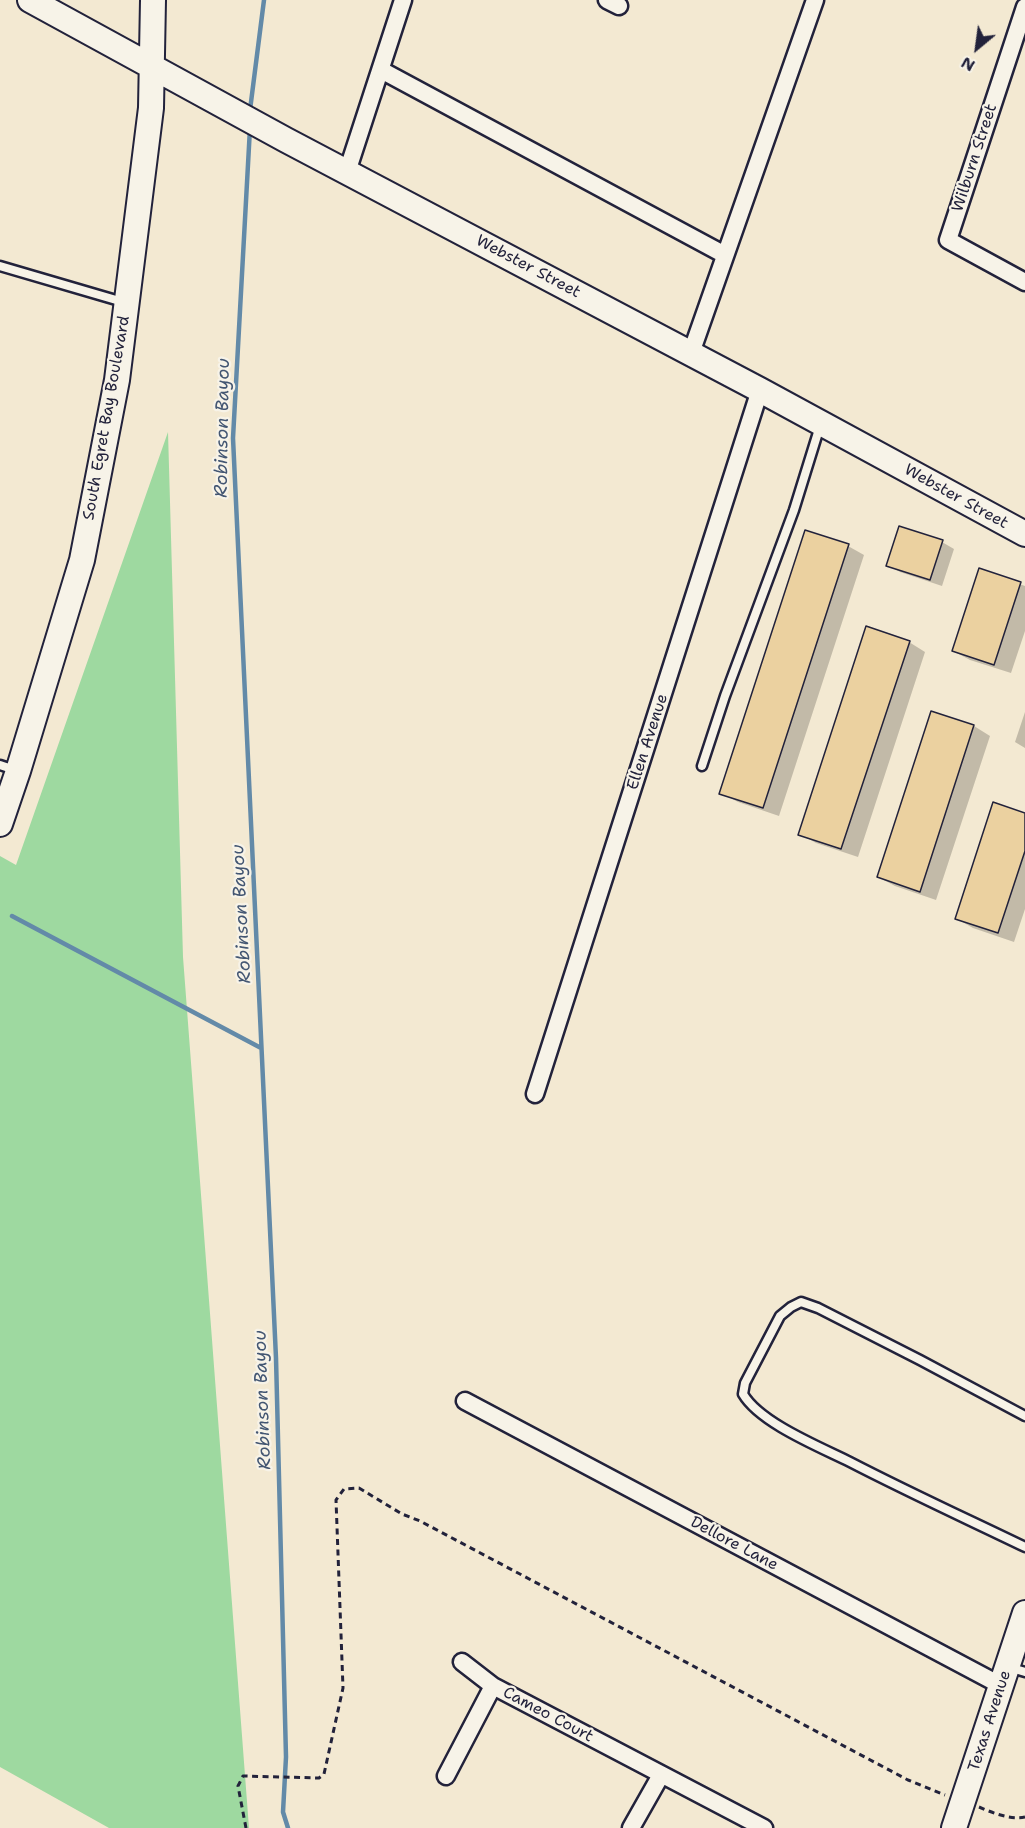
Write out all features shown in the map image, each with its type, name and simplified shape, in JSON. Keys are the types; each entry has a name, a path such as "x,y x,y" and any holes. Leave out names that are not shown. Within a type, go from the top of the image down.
{"street":[{"name":"Webster Street","path":"30,0 286,140 691,353 1025,534"},
{"name":"South Egret Bay Boulevard","path":"0,824 9,768 82,560 117,380 152,108 153,0"},
{"path":"347,172 403,0"},
{"path":"691,353 815,0"},
{"name":"Wilburn Street","path":"1025,7 1022,30 948,240 1025,282"},
{"path":"381,70 725,255"},
{"name":"Ellen Avenue","path":"535,1095 760,390"},
{"name":"Dellore Lane","path":"465,1401 1012,1675"},
{"name":"Texas Avenue","path":"954,1828 1012,1675 1025,1613"},
{"path":"462,1662 493,1686"},
{"name":"Cameo Court","path":"446,1776 493,1686 764,1828"},
{"path":"631,1828 661,1775"}],"lane":[{"path":"0,266 126,303"},
{"path":"702,766 724,696 794,510 821,423"},
{"path":"1025,1416 818,1308 801,1302 791,1306 780,1316 745,1383 743,1394 749,1404 790,1431 888,1482 1025,1547"}],"path":[{"path":"246,1828 238,1786 243,1776 315,1778 324,1774 343,1688 336,1500 344,1489 358,1488 402,1514 441,1532 908,1780 934,1792 996,1814 1025,1817"}],"green space":[{"path":"168,432 183,957 249,1828 109,1828 0,1767 0,856 16,865"}],"building":[{"path":"899,526 943,540 930,580 886,566"},
{"path":"805,530 849,544 763,808 719,794"},
{"path":"979,568 1021,582 994,665 952,651"},
{"path":"866,626 910,641 841,849 798,835"},
{"path":"931,711 974,725 920,892 877,877"},
{"path":"993,802 1025,813 1025,851 998,933 955,919"}],"waterway":[{"name":"Robinson Bayou","path":"250,110 264,0"},
{"name":"Robinson Bayou","path":"250,128 233,438 276,1358 286,1757 283,1812 288,1828"},
{"path":"12,916 261,1048"}]}
